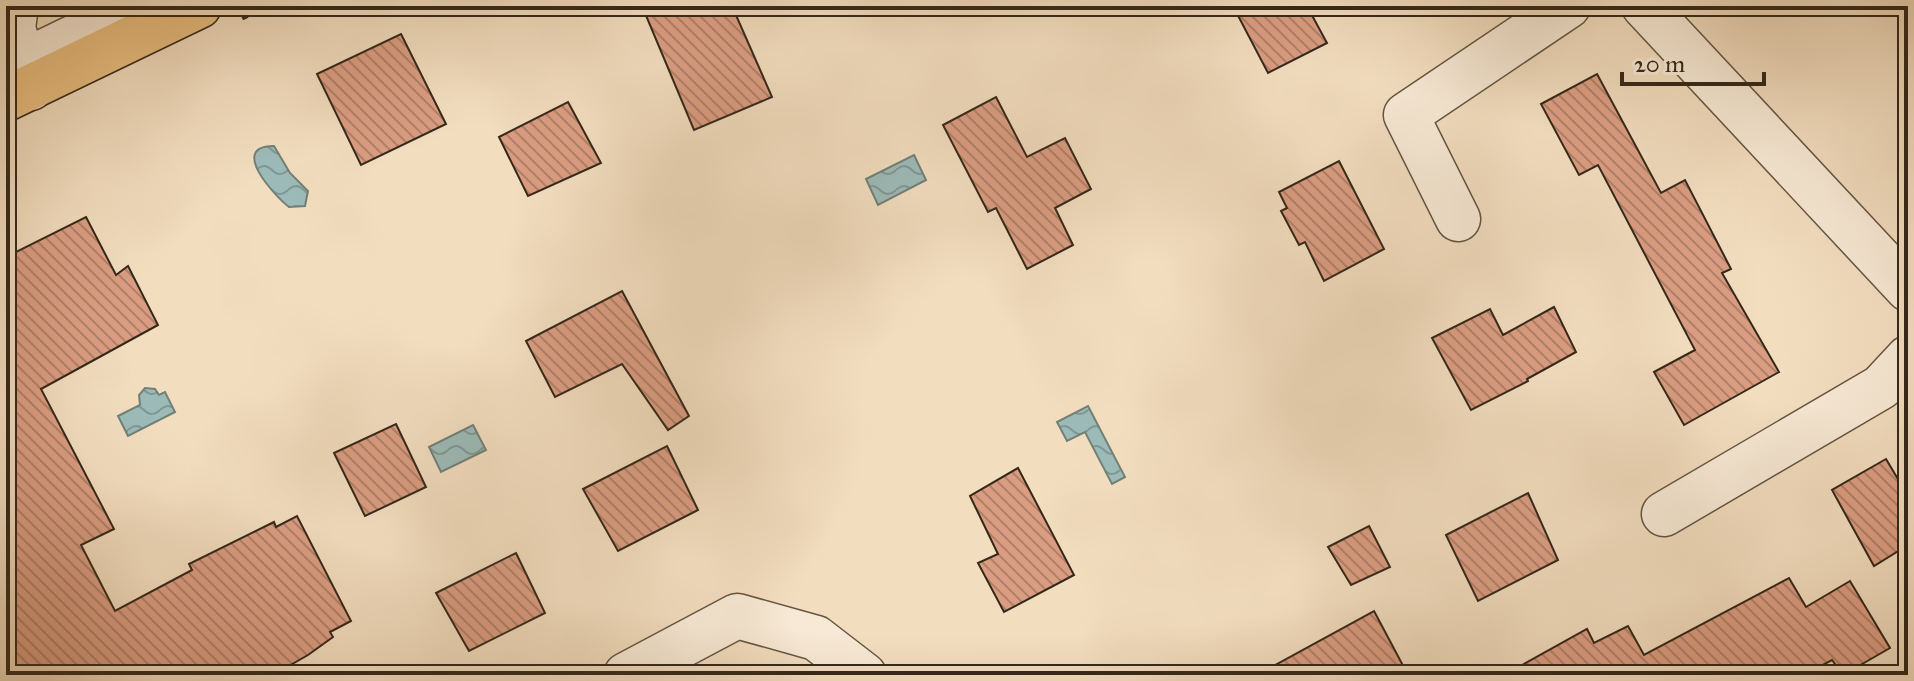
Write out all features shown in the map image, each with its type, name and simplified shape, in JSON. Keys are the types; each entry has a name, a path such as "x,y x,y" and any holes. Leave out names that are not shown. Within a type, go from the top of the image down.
{"main road":[{"path":"16,80 91,28 199,6"}],"street":[{"path":"16,6 13,28 16,80"},
{"path":"91,28 139,6"},
{"path":"1458,219 1406,115 1568,6"},
{"path":"1644,6 1908,289"},
{"path":"1664,514 1881,387 1908,356 1902,342 1901,326 1908,308"},
{"path":"626,675 737,616 816,638 864,675"}],"water":[{"path":"274,146 290,173 308,191 305,206 289,207 259,172 255,154 261,148"},
{"path":"914,155 926,180 878,205 866,179"},
{"path":"145,388 155,389 159,395 165,392 175,412 128,436 118,416 140,405 139,395"},
{"path":"1088,406 1125,477 1112,484 1085,432 1067,441 1057,422"},
{"path":"473,425 486,450 441,472 429,447"}],"building":[{"path":"642,6 732,6 772,97 694,130"},
{"path":"1233,6 1307,6 1327,43 1268,73"},
{"path":"401,34 446,124 361,165 317,74"},
{"path":"1597,74 1661,193 1685,180 1731,269 1722,273 1779,372 1684,425 1654,372 1695,350 1598,165 1579,175 1541,104"},
{"path":"996,97 1027,157 1065,138 1091,189 1055,208 1073,245 1027,269 996,208 988,212 943,125"},
{"path":"568,102 601,163 528,196 499,137"},
{"path":"1339,161 1384,249 1324,281 1305,242 1299,245 1281,211 1287,208 1279,192"},
{"path":"86,217 116,275 128,266 158,325 41,389 114,529 81,545 115,611 192,570 189,564 274,522 276,527 297,516 351,621 330,632 333,637 308,655 273,675 6,675 6,257"},
{"path":"622,291 689,416 668,430 622,364 555,397 526,341"},
{"path":"1554,307 1576,352 1471,410 1432,338 1490,309 1503,335"},
{"path":"396,424 426,487 365,516 334,453"},
{"path":"667,446 698,510 618,551 583,489"},
{"path":"1886,459 1908,496 1908,545 1874,566 1832,490"},
{"path":"1018,468 1074,575 1004,612 978,563 998,554 970,496"},
{"path":"1528,493 1558,560 1478,601 1446,535"},
{"path":"1369,526 1390,567 1351,585 1328,547"},
{"path":"516,553 545,613 469,651 436,593"},
{"path":"1789,578 1806,607 1850,581 1890,648 1843,675 1832,660 1804,675 1504,675 1587,629 1594,643 1628,626 1644,655"},
{"path":"1374,611 1408,675 1257,675"}]}
